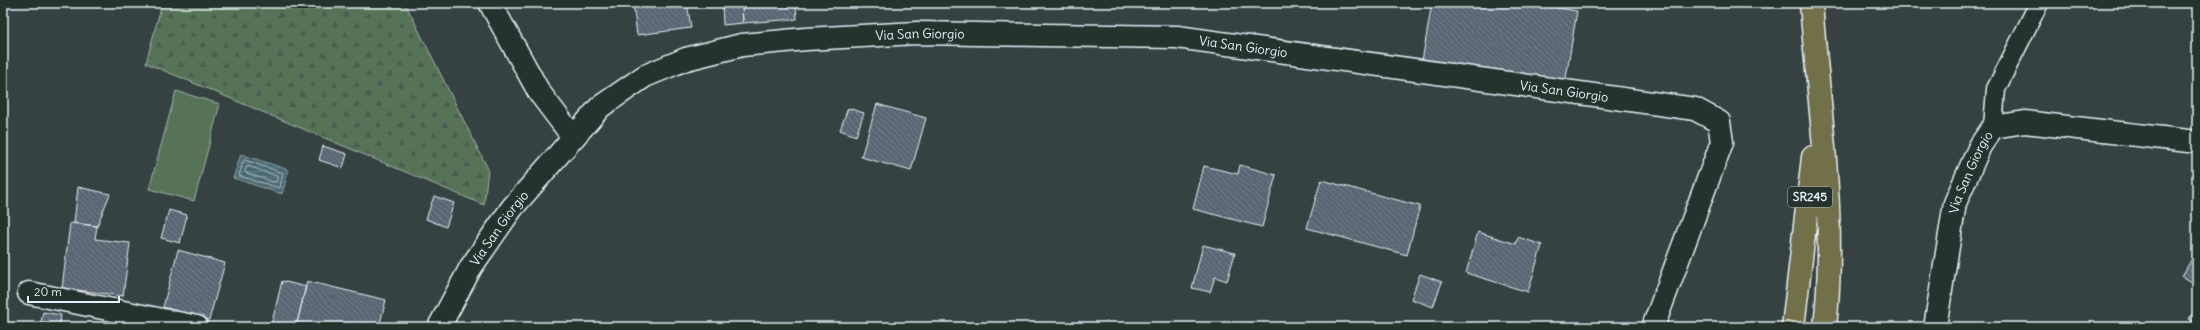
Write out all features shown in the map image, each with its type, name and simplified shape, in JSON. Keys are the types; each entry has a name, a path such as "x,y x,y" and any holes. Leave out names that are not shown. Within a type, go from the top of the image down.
{"highway":[{"name":"SR245","path":"1811,3 1824,145 1829,226 1828,304 1825,327"},
{"name":"SR245","path":"1793,327 1813,175 1816,66"}],"street":[{"path":"490,3 539,92 572,137"},
{"name":"Via San Giorgio","path":"439,327 471,267 512,208 572,137 600,107 645,76 686,59 742,45 806,39 917,33 1177,37 1695,109 1719,122 1722,142 1653,327"},
{"name":"Via San Giorgio","path":"1935,327 1955,203 1980,146 1993,127 2025,122 2197,142"},
{"path":"29,293 197,327"}],"lane":[{"path":"1993,127 1996,89 2039,3"}],"green space":[{"path":"162,3 405,3 488,169 484,205 146,63"},
{"path":"176,91 220,104 194,201 149,189"}],"water":[{"path":"241,154 289,170 282,194 233,178"}],"building":[{"path":"633,3 687,3 691,28 637,35"},
{"path":"722,3 742,3 743,23 723,25"},
{"path":"742,3 796,3 797,19 743,23"},
{"path":"1432,3 1527,3 1577,11 1565,84 1422,61"},
{"path":"877,104 926,118 911,171 861,157"},
{"path":"848,108 864,113 856,136 840,130"},
{"path":"323,146 347,154 343,168 319,160"},
{"path":"1240,165 1276,175 1262,227 1193,209 1204,166 1238,174"},
{"path":"1321,180 1420,206 1407,255 1307,228"},
{"path":"78,187 110,194 97,226 74,223"},
{"path":"434,196 454,203 446,227 426,219"},
{"path":"169,210 187,215 180,243 161,238"},
{"path":"70,223 97,226 95,239 130,243 123,296 62,288"},
{"path":"1478,232 1516,244 1518,237 1542,245 1528,292 1466,273"},
{"path":"1203,245 1235,253 1227,281 1215,277 1210,292 1192,288"},
{"path":"178,250 225,263 209,320 163,307"},
{"path":"2197,250 2197,285 2182,276"},
{"path":"1420,274 1442,282 1433,307 1411,299"},
{"path":"282,281 306,287 296,327 271,326"},
{"path":"307,281 386,300 379,327 296,327"},
{"path":"2197,306 2197,324 2189,319"},
{"path":"43,312 61,315 59,327 40,327"}]}
